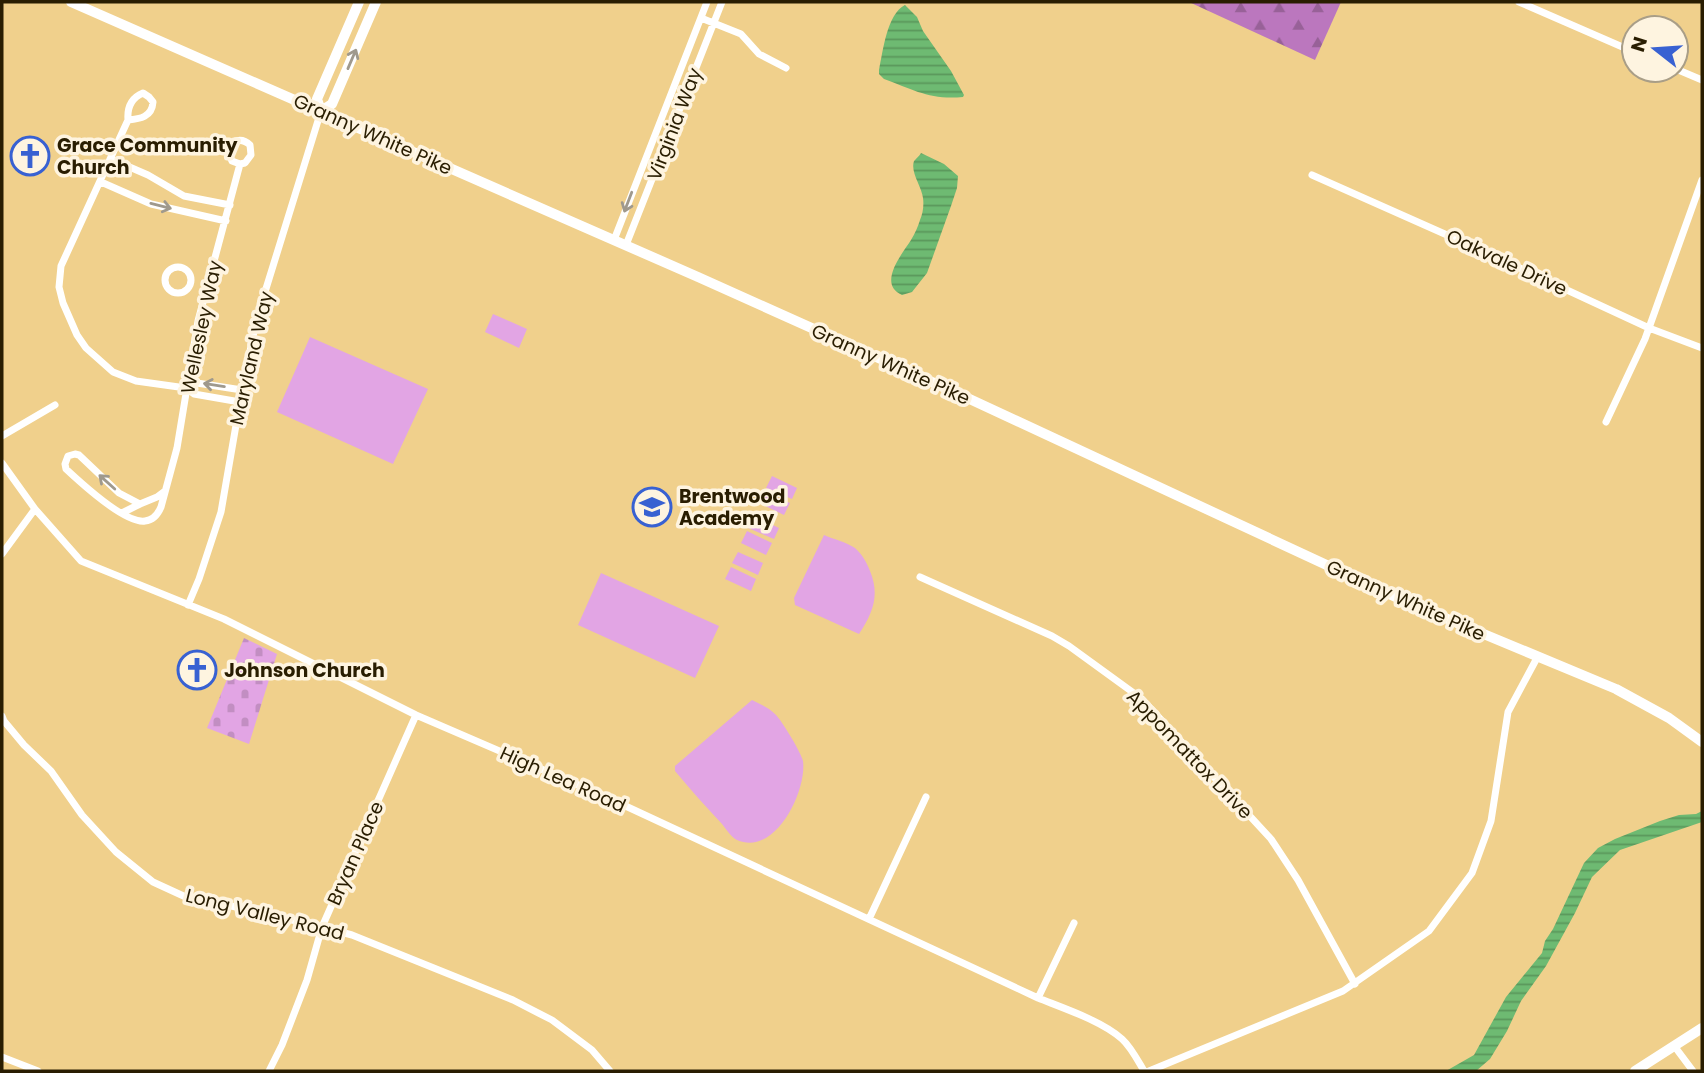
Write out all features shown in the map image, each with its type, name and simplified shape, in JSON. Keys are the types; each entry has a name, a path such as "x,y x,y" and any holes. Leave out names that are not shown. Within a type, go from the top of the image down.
{"main road":[{"name":"Granny White Pike","path":"71,2 626,245 1402,600 1616,689 1669,718 1702,742"},
{"name":"Maryland Way","path":"359,2 317,99 321,111 332,104 376,2"},
{"path":"1635,1071 1702,1028"}],"street":[{"name":"Virginia Way","path":"614,240 707,2"},
{"name":"Virginia Way","path":"626,245 722,2"},
{"path":"1519,2 1620,46"},
{"path":"701,18 741,34 759,54 786,68"},
{"name":"Maryland Way","path":"188,605 221,512 256,321 321,111"},
{"path":"128,120 61,266 59,287 63,303 86,348 113,372 136,381 186,388 194,394 240,402"},
{"path":"111,159 184,196 230,205"},
{"name":"Wellesley Way","path":"140,504 120,493 79,455 68,456 65,464 66,469 98,497 136,521 147,521 158,513 177,447 198,321 240,164"},
{"name":"Oakvale Drive","path":"1312,175 1649,328 1702,348"},
{"path":"1606,422 1649,328 1702,180"},
{"path":"101,182 151,204 226,221"},
{"path":"190,283 207,288"},
{"path":"186,388 197,383 243,390"},
{"path":"2,436 55,405"},
{"name":"High Lea Road","path":"2,463 35,509 81,561 226,619 416,715 604,796 1075,1013 1124,1040 1146,1071"},
{"path":"122,513 165,491"},
{"path":"2,554 35,509"},
{"name":"Appomattox Drive","path":"920,577 1052,636 1142,699 1271,839 1298,880 1355,984"},
{"path":"1146,1071 1343,991 1429,931 1472,873 1491,821 1508,712 1538,656"},
{"name":"Bryan Place","path":"269,1071 307,980 322,926 416,715"},
{"name":"Long Valley Road","path":"2,716 24,745 51,771 82,815 116,852 153,882 190,899 322,926 352,935 513,1000 552,1020 592,1050 610,1071"},
{"path":"869,919 926,797"},
{"path":"1038,998 1073,923"},
{"path":"1675,1047 1693,1071"},
{"path":"2,1058 37,1071"}],"green space":[{"path":"1189,2 1341,2 1315,60"},
{"path":"493,314 527,329 519,348 485,332"},
{"path":"310,337 428,389 393,464 277,412"},
{"path":"772,476 797,488 792,499 766,488"},
{"path":"764,492 790,503 784,515 759,503"},
{"path":"754,516 779,528 774,539 748,528"},
{"path":"747,531 772,543 766,555 741,543"},
{"path":"824,535 855,548 870,571 875,596 868,619 859,634 795,605 794,598"},
{"path":"738,552 763,563 758,575 732,563"},
{"path":"731,567 756,579 751,591 725,579"},
{"path":"601,573 719,626 695,678 578,625"},
{"path":"244,638 277,654 249,744 207,728"},
{"path":"752,700 778,717 803,761 803,774 794,804 786,818 764,839 751,843 737,840 731,835 675,771 675,766"}],"shaded area":[{"path":"905,5 917,17 923,31 951,71 963,97 951,98 922,93 884,79 879,74 890,25 894,16"},
{"path":"921,153 944,164 958,176 957,188 927,273 912,292 902,295 895,290 891,276 922,215 923,198 913,165"},
{"path":"1702,811 1702,822 1620,850 1592,877 1546,966 1521,1001 1490,1059 1476,1071 1446,1071 1474,1055 1506,997 1542,953 1545,941 1584,863 1598,848 1660,821"}],"place":[{"name":"Grace Community Church","path":"30,156"},
{"name":"Brentwood Academy","path":"652,507"},
{"name":"Johnson Church","path":"197,670"}]}
